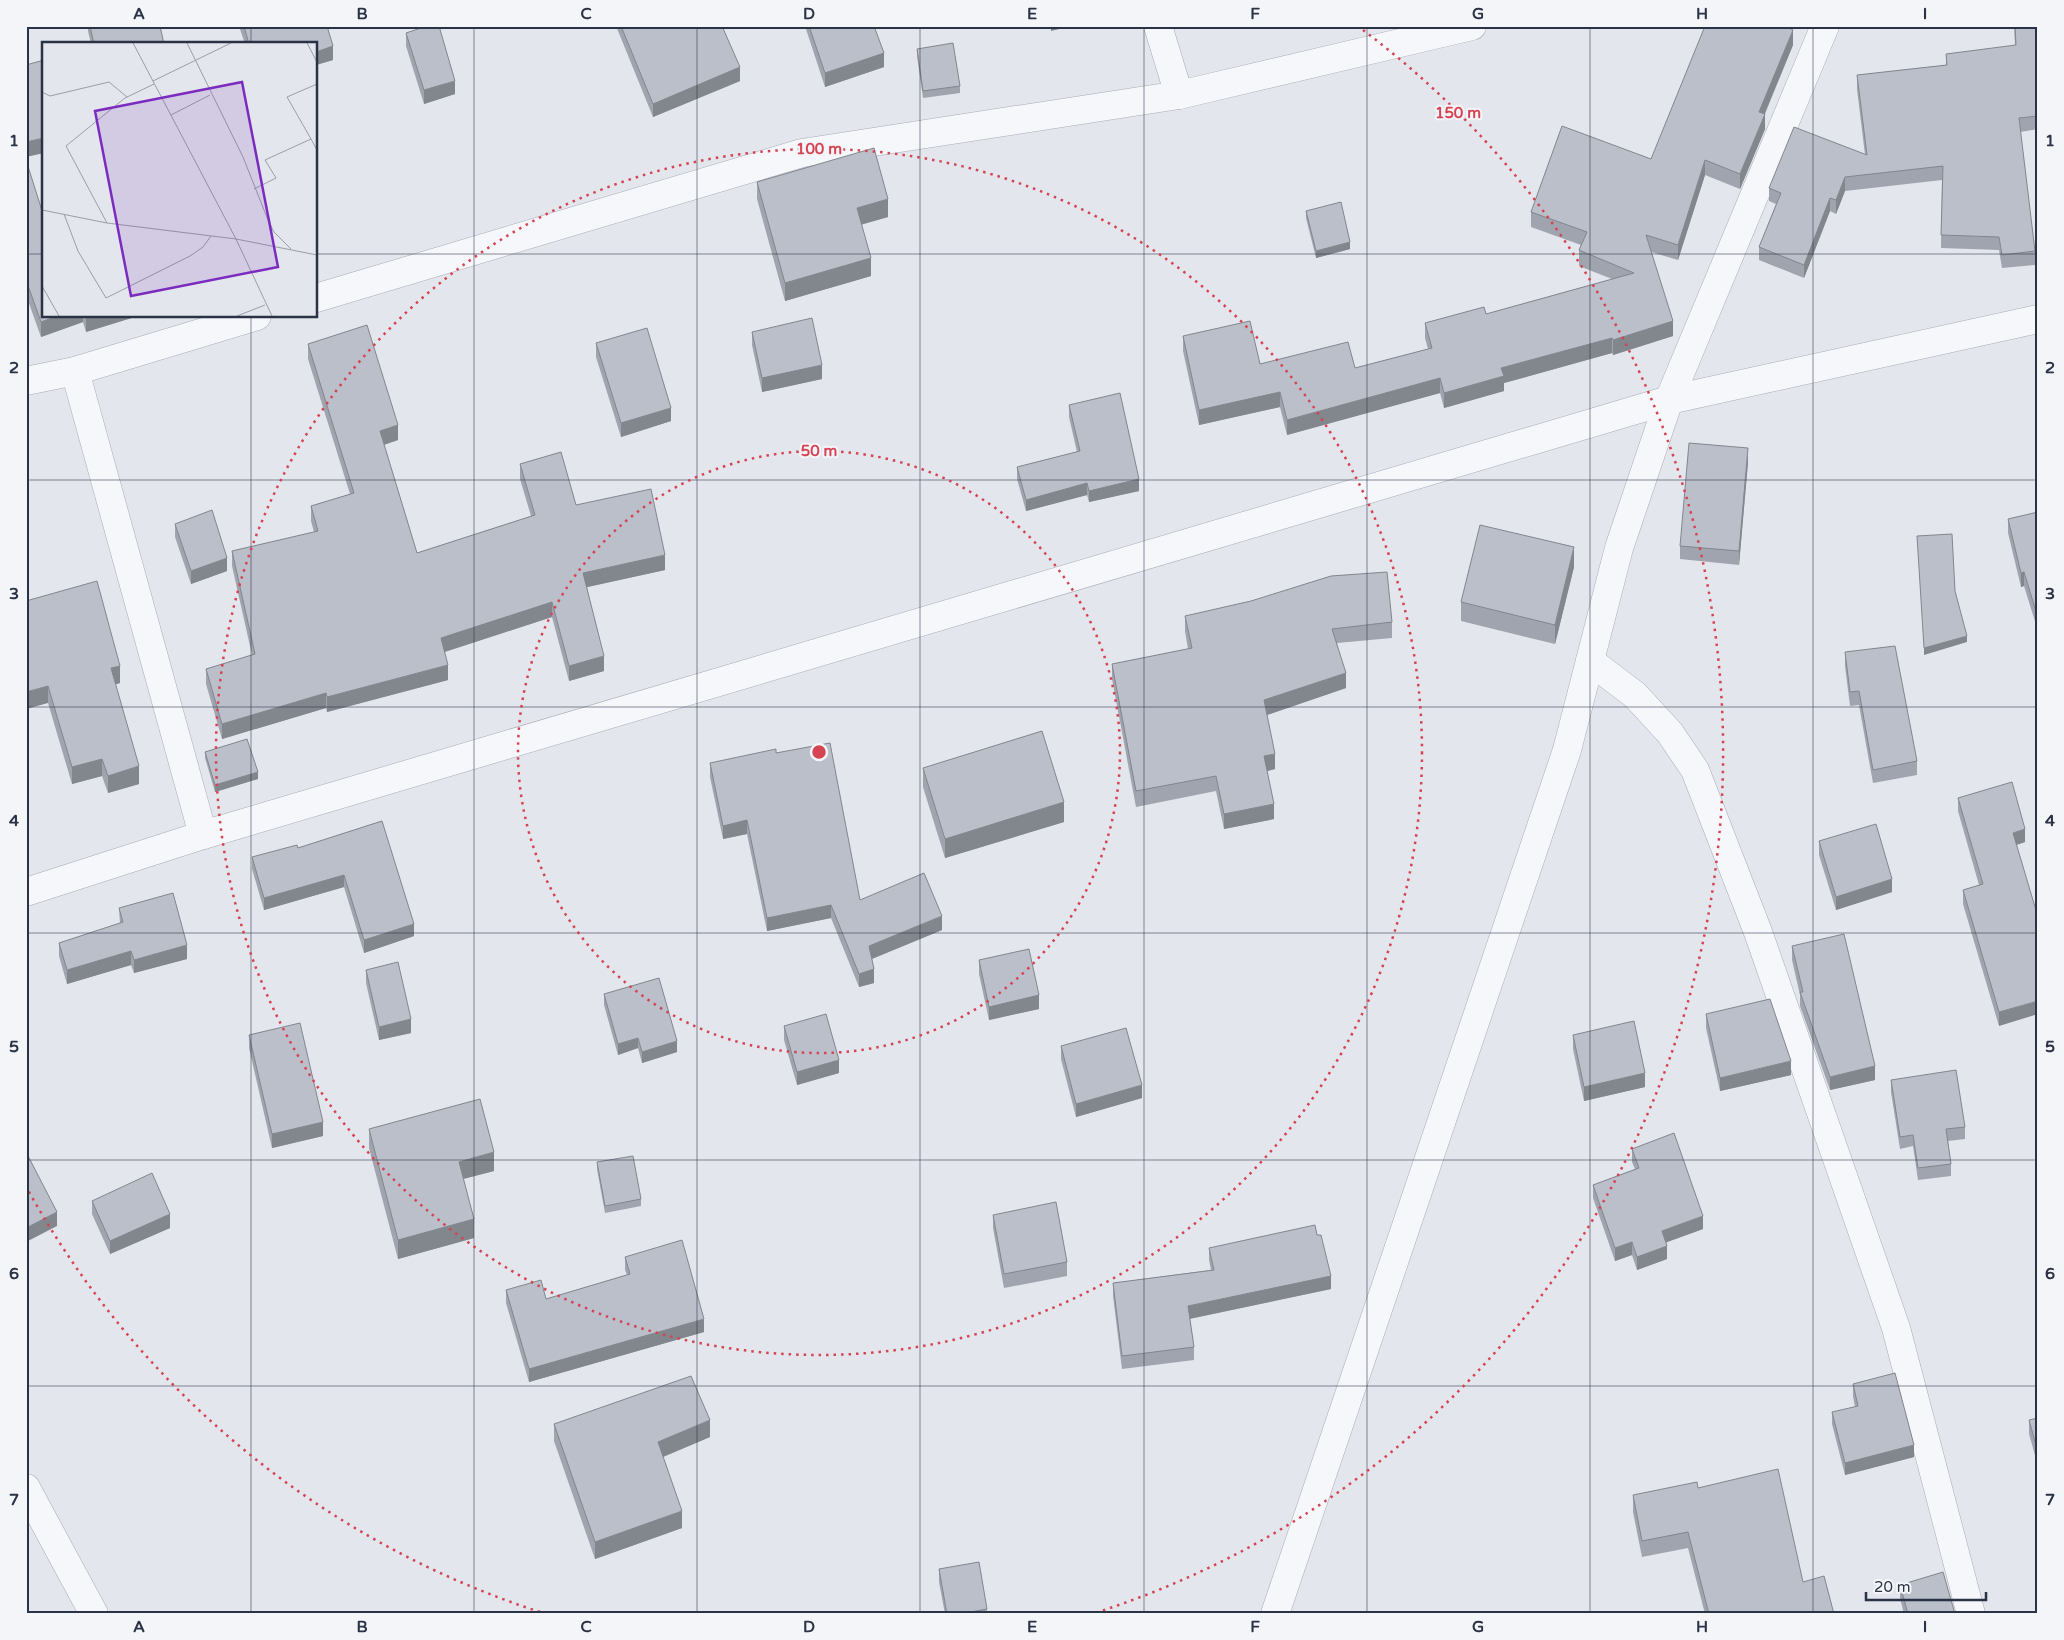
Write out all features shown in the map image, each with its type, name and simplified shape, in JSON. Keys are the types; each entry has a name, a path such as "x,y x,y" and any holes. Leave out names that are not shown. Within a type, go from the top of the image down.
{"street":[{"path":"1158,26 1179,96"},
{"path":"318,297 802,153 1179,96 1472,26"},
{"path":"1274,1614 1567,750 1619,548 1670,400 1825,26"},
{"path":"26,381 75,371 250,318"},
{"path":"26,892 203,834 1670,400 2038,319"},
{"path":"75,371 203,834"},
{"path":"1590,661 1635,695 1670,733 1695,770 1758,932 1896,1328 1970,1614"},
{"path":"26,1488 94,1614"}],"building":[{"path":"90,26 160,26 164,42 94,42"},
{"path":"244,26 327,26 333,46 318,51 318,42 248,42"},
{"path":"427,26 439,26 455,81 424,90 406,33"},
{"path":"621,26 722,26 740,67 653,104"},
{"path":"809,26 874,26 884,53 825,73"},
{"path":"1705,26 1785,26 1793,30 1759,112 1765,114 1740,174 1705,160 1678,245 1646,235 1673,321 1613,340 1612,338 1501,368 1504,376 1444,393 1440,378 1287,420 1280,392 1199,410 1183,336 1250,321 1260,364 1348,342 1355,368 1432,348 1425,323 1484,307 1486,314 1634,273 1579,250 1587,232 1531,212 1562,126 1651,159"},
{"path":"2015,26 2038,26 2038,116 2019,118 2035,251 2002,255 1999,237 1941,235 1943,166 1845,177 1836,200 1830,198 1804,265 1759,247 1781,193 1769,188 1794,127 1867,155 1857,75 1947,65 1946,54 2016,45"},
{"path":"953,43 960,86 923,91 917,49"},
{"path":"42,61 42,138 26,142 26,65"},
{"path":"874,148 888,199 857,208 871,258 785,283 757,182"},
{"path":"26,160 42,211 42,318 52,318 41,322 26,280"},
{"path":"1341,202 1350,242 1316,251 1306,211"},
{"path":"812,318 822,365 762,378 752,332"},
{"path":"367,325 398,425 380,431 417,553 535,515 520,464 561,452 576,505 651,489 665,555 583,573 604,656 569,666 552,602 441,638 448,665 327,697 326,693 222,724 206,669 255,654 232,551 318,531 311,506 354,493 308,344"},
{"path":"647,328 671,408 621,423 596,343"},
{"path":"1120,393 1139,479 1089,491 1087,483 1026,500 1017,467 1080,451 1069,405"},
{"path":"1689,443 1748,448 1739,551 1680,546"},
{"path":"212,510 227,558 191,571 175,524"},
{"path":"2038,512 2038,618 2024,572 2021,573 2008,519"},
{"path":"1480,525 1574,547 1555,625 1461,602"},
{"path":"1952,534 1955,591 1967,636 1924,648 1917,536"},
{"path":"1387,572 1392,622 1332,629 1346,673 1264,700 1275,754 1264,756 1274,804 1224,814 1216,776 1136,791 1112,664 1192,648 1185,616 1251,601 1331,576"},
{"path":"97,581 120,666 111,668 139,766 108,776 102,759 72,767 48,686 26,692 26,601"},
{"path":"1895,646 1917,761 1873,770 1859,691 1850,692 1845,652"},
{"path":"1042,731 1064,802 945,839 923,768"},
{"path":"247,739 258,772 215,785 205,752"},
{"path":"830,743 860,900 924,873 942,916 869,946 874,969 859,974 831,905 767,918 747,820 723,826 710,763 776,749 776,753"},
{"path":"2012,782 2025,829 2013,833 2038,917 2038,1001 1999,1012 1963,890 1983,884 1958,798"},
{"path":"382,821 414,924 364,940 344,875 264,898 252,857 297,845 298,848"},
{"path":"1876,824 1892,879 1836,897 1819,841"},
{"path":"173,893 187,945 134,960 131,951 67,970 59,943 123,922 119,908"},
{"path":"1844,934 1875,1066 1830,1077 1800,992 1803,992 1792,946"},
{"path":"1029,949 1039,995 989,1007 979,960"},
{"path":"398,962 411,1019 379,1027 366,970"},
{"path":"659,978 677,1041 642,1052 638,1038 618,1044 604,994"},
{"path":"1770,999 1791,1061 1720,1078 1706,1014"},
{"path":"826,1014 839,1060 797,1072 784,1026"},
{"path":"1634,1021 1645,1073 1584,1087 1573,1035"},
{"path":"300,1023 323,1122 272,1134 249,1035"},
{"path":"1126,1028 1142,1085 1076,1104 1061,1046"},
{"path":"1956,1070 1965,1127 1946,1129 1951,1164 1918,1168 1913,1135 1900,1137 1891,1080"},
{"path":"480,1099 494,1152 459,1162 474,1219 398,1240 369,1129"},
{"path":"1674,1133 1703,1216 1662,1231 1667,1246 1637,1257 1632,1242 1615,1248 1593,1185 1639,1168 1632,1149"},
{"path":"26,1152 57,1212 26,1228"},
{"path":"633,1156 641,1199 605,1206 597,1162"},
{"path":"152,1173 170,1214 110,1241 92,1201"},
{"path":"1056,1202 1067,1262 1004,1274 993,1215"},
{"path":"1315,1225 1317,1235 1321,1235 1331,1276 1188,1306 1194,1347 1122,1356 1113,1283 1214,1270 1209,1248"},
{"path":"682,1240 704,1319 529,1369 506,1290 541,1280 546,1299 630,1274 625,1257"},
{"path":"1895,1373 1914,1445 1845,1463 1832,1412 1858,1406 1853,1384"},
{"path":"691,1376 710,1420 658,1442 682,1511 595,1542 554,1424"},
{"path":"2038,1418 2038,1452 2029,1420"},
{"path":"1778,1469 1803,1582 1824,1576 1834,1614 1709,1614 1688,1532 1642,1541 1633,1495 1697,1482 1698,1488"},
{"path":"979,1562 987,1609 960,1614 947,1614 939,1569"},
{"path":"1943,1572 1955,1614 1908,1614 1900,1585"}]}
